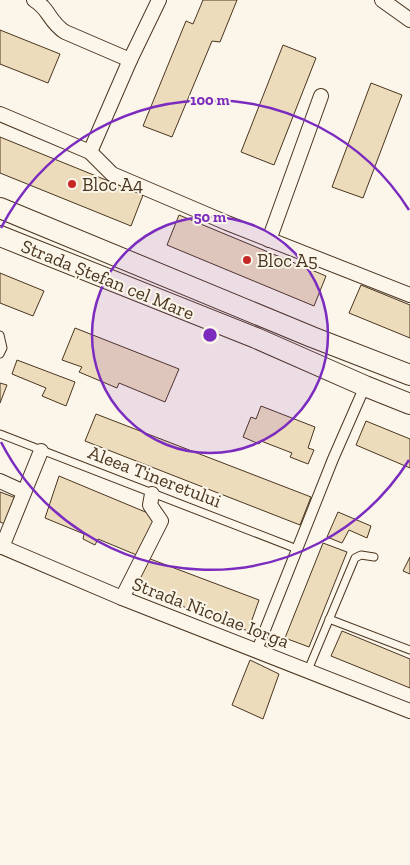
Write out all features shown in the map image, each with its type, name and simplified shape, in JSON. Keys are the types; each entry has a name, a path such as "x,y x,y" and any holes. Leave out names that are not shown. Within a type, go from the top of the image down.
{"main road":[{"name":"Strada Ștefan cel Mare","path":"0,208 312,337 410,375"},
{"name":"Strada Ștefan cel Mare","path":"0,236 256,338 410,404"}],"street":[{"path":"34,0 41,4 56,26 65,32 130,60"},
{"path":"90,152 130,60 159,0"},
{"path":"382,0 410,20"},
{"path":"269,240 321,96"},
{"path":"0,114 90,152 112,174 226,223 410,295"},
{"path":"257,650 333,459 365,386"},
{"path":"1,547 41,451"},
{"path":"0,482 24,492"},
{"path":"122,598 161,521 150,505 152,494"},
{"name":"Strada Nicolae Iorga","path":"1,547 122,598 410,711"}],"lane":[{"path":"0,335 2,348 0,354"},
{"name":"Aleea Tineretului","path":"0,434 298,549"},
{"path":"308,670 355,558 361,555 374,557"},
{"path":"329,619 410,650"}],"building":[{"path":"203,0 237,0 220,42 212,41 172,137 143,126 186,21 193,24"},
{"path":"0,30 60,54 48,83 0,64"},
{"path":"283,45 316,58 274,165 241,152"},
{"path":"371,83 402,95 363,198 332,187"},
{"name":"Bloc A4","path":"0,137 143,195 131,226 0,173"},
{"name":"Bloc A5","path":"179,215 326,276 314,306 167,245"},
{"path":"0,273 44,291 33,316 0,303"},
{"path":"361,285 410,305 410,338 349,313"},
{"path":"75,328 179,369 165,402 119,383 117,388 79,372 82,367 62,360"},
{"path":"17,360 75,382 66,406 42,396 46,388 12,374"},
{"path":"0,383 7,385 0,403"},
{"path":"261,406 315,427 308,448 314,450 308,464 290,457 292,453 261,441 259,444 243,437 251,417 256,419"},
{"path":"96,414 311,497 300,525 85,441"},
{"path":"366,421 410,439 410,468 356,445"},
{"path":"59,476 155,516 139,556 98,539 95,545 83,539 84,534 45,518"},
{"path":"0,492 16,498 5,524 0,522"},
{"path":"338,512 371,526 367,538 349,530 342,543 327,537"},
{"path":"323,543 347,552 309,647 285,638"},
{"path":"145,557 259,600 248,631 134,588"},
{"path":"410,557 410,574 403,571"},
{"path":"342,631 410,659 410,688 331,656"},
{"path":"250,660 279,674 263,719 232,705"}],"place":[{"name":"Bloc A4","path":"72,184"},
{"name":"Bloc A5","path":"247,260"}]}
